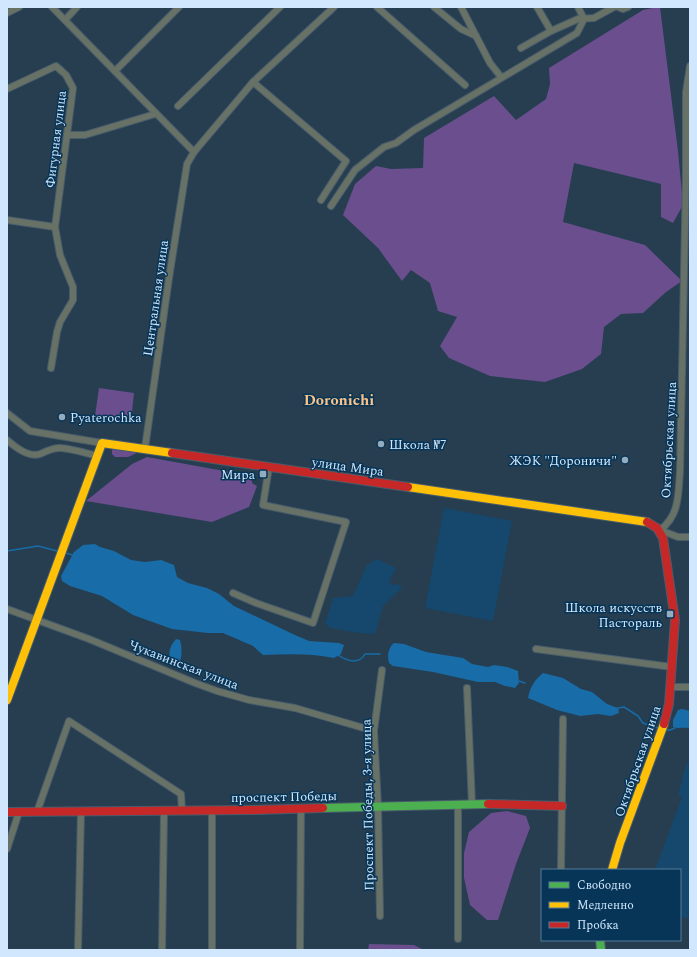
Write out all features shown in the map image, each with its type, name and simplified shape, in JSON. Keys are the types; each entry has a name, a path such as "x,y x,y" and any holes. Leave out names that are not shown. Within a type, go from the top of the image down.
{"street":[{"path":"7,13 19,7"},
{"path":"52,7 155,114 194,152"},
{"path":"65,20 77,7"},
{"path":"115,71 179,7"},
{"path":"178,106 280,7"},
{"name":"Центральная улица","path":"145,448 187,164 194,152 253,82 334,7"},
{"path":"377,7 465,85"},
{"path":"434,7 461,29 476,36"},
{"path":"461,7 490,63 501,77"},
{"path":"537,7 551,31"},
{"path":"578,7 584,18"},
{"path":"521,48 551,31 578,19 594,18 614,7"},
{"path":"618,7 623,9 628,7"},
{"path":"331,206 355,170 384,146 396,143 414,130 501,77 572,36 580,28 584,18"},
{"name":"Фигурная улица","path":"7,89 56,66 66,75 73,88 56,227 60,255 73,288 73,300 60,322 57,332 52,368"},
{"name":"Октябрьская улица","path":"612,869 622,837 666,719 671,687 675,620 663,538 660,530 670,522 675,511 680,472 686,175 686,92 690,66"},
{"path":"253,82 346,161 321,200"},
{"path":"68,136 85,135 155,114"},
{"path":"7,220 56,227"},
{"name":"улица Мира","path":"7,413 30,431 102,443 145,448 646,522 652,524 660,530"},
{"path":"7,440 30,454 38,455 54,448 62,448 98,456"},
{"path":"7,700 102,443"},
{"path":"233,593 312,623 346,522 263,506 269,467"},
{"path":"660,530 678,537 690,537"},
{"name":"Чукавинская улица","path":"7,609 89,639 195,683 249,700 295,708 374,731"},
{"path":"536,649 672,667"},
{"name":"Проспект Победы, 3-я улица","path":"380,916 378,806 374,731 382,670"},
{"path":"671,687 690,687"},
{"path":"467,688 472,804"},
{"path":"561,869 563,719"},
{"path":"37,812 69,721 181,794 182,811"},
{"path":"458,804 458,939"},
{"name":"проспект Победы","path":"7,812 182,811 458,804 562,806"},
{"path":"300,950 301,808"},
{"path":"212,810 212,950"},
{"path":"78,950 81,811"},
{"path":"162,950 164,811"},
{"path":"7,849 19,812"}],"shaded area":[{"path":"660,7 678,151 683,205 673,223 661,217 661,184 574,163 563,222 645,245 682,281 666,292 643,313 621,314 604,327 601,354 582,369 545,382 490,376 449,358 440,346 457,317 438,311 430,283 411,270 402,281 378,248 343,215 355,184 376,166 391,169 423,168 424,138 494,96 516,120 546,99 550,84 549,68 643,10"},
{"path":"99,388 134,393 131,421 95,416"},
{"path":"114,448 139,452 128,457 115,457 112,454 112,450"},
{"path":"147,457 252,476 252,483 257,486 249,507 212,522 86,501 132,464"},
{"path":"444,508 512,521 493,621 425,608"},
{"path":"95,544 114,551 131,560 145,562 161,560 174,565 177,577 188,583 207,588 219,594 234,606 295,635 309,641 339,643 344,645 341,654 334,658 290,654 263,655 253,646 223,633 172,629 133,615 102,596 70,586 62,581 61,576 74,552 83,545"},
{"path":"377,559 396,568 389,582 393,585 398,584 402,588 383,606 375,634 331,628 325,624 333,598 353,596 367,565"},
{"path":"176,639 180,640 182,650 179,663 177,665 171,662 169,653"},
{"path":"394,643 404,644 426,652 463,658 472,664 488,667 494,665 507,667 518,671 519,683 515,688 495,682 478,682 433,672 393,666 389,663 388,655 390,647"},
{"path":"543,673 563,678 581,689 592,692 607,704 618,708 619,713 611,716 598,714 580,716 557,710 528,698 533,684"},
{"path":"682,709 690,711 690,728 673,727 673,720 678,710"},
{"path":"688,761 690,762 690,919 681,916 681,869 655,869 682,797 678,795"},
{"path":"507,811 526,816 530,828 516,864 498,920 487,920 470,905 464,878 464,853 469,832 491,813"},
{"path":"369,944 414,945 424,950 368,950"}],"waterway":[{"path":"7,551 38,546 57,551"},
{"path":"65,553 73,555"},
{"path":"338,655 345,659 356,661 360,660 365,654 380,654"},
{"path":"519,681 525,683"},
{"path":"618,708 624,707 638,716 643,723 658,728"},
{"path":"667,730 675,728"}],"traffic: fast":[{"path":"323,808 488,804"},
{"path":"600,941 601,950"}],"traffic: slow":[{"path":"7,700 102,443 172,453"},
{"path":"408,487 647,522"},
{"path":"612,869 620,843 664,724"}],"traffic: jam":[{"path":"172,453 408,487"},
{"path":"647,522 657,528 663,538 675,620 669,704 664,724"},
{"path":"488,804 562,806"},
{"path":"7,812 323,808"}],"place":[{"name":"Pyaterochka","path":"62,417"},
{"name":"Школа №7","path":"381,444"},
{"name":"ЖЭК \"Дороничи\"","path":"625,460"},
{"name":"Мира","path":"263,474"},
{"name":"Школа искусств Пастораль","path":"670,614"}],"district":[{"name":"Doronichi","path":"339,400"}]}
